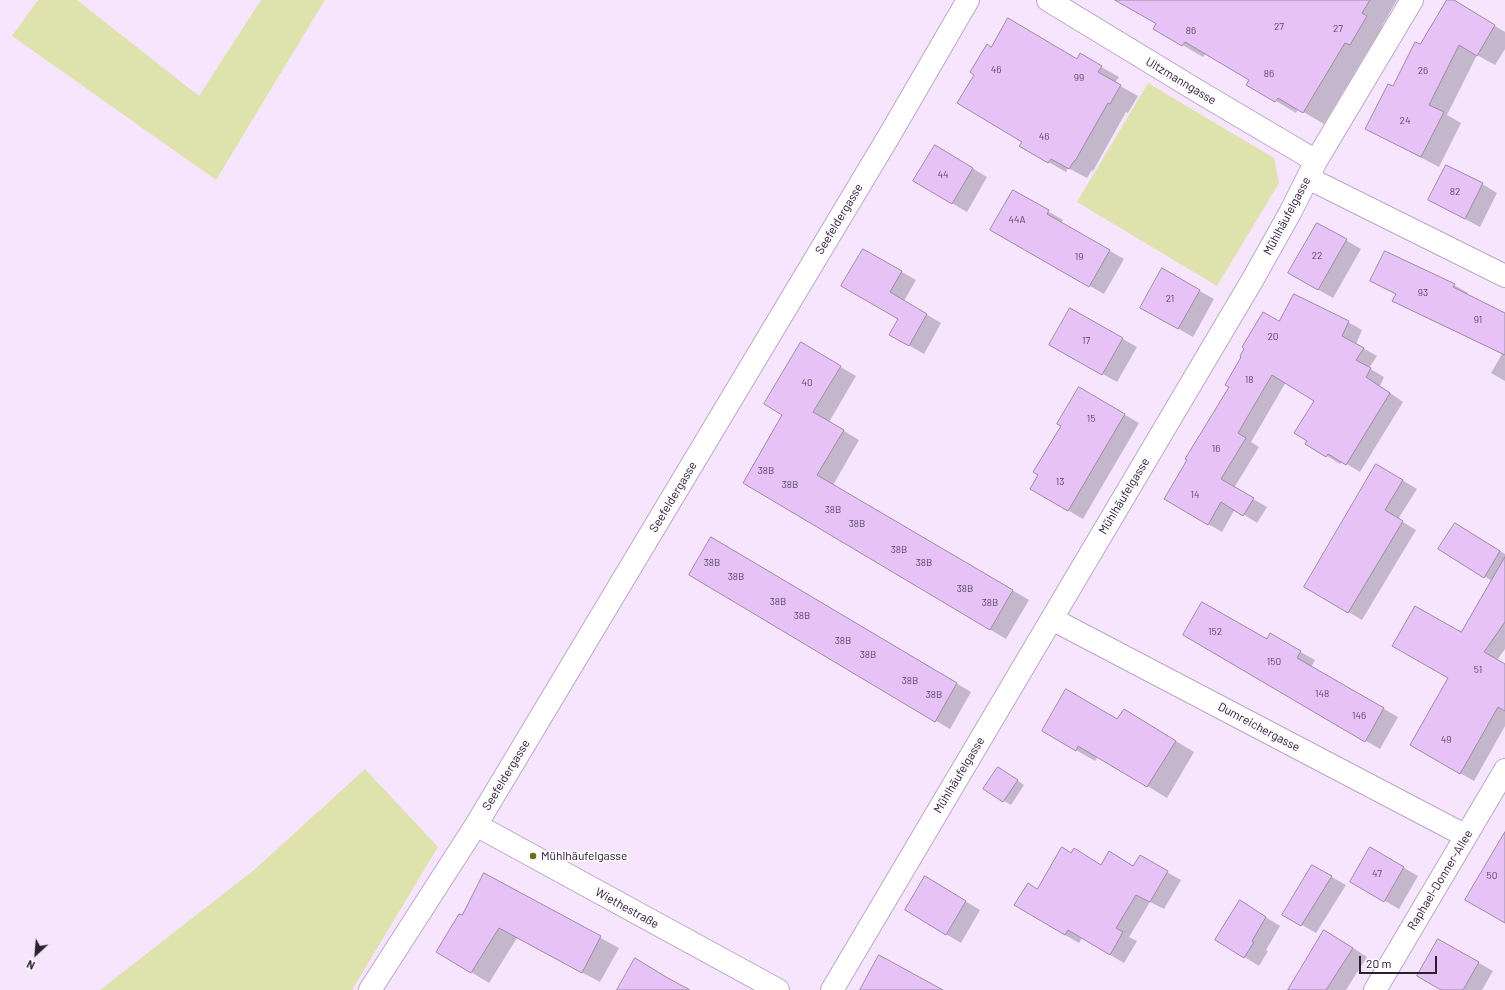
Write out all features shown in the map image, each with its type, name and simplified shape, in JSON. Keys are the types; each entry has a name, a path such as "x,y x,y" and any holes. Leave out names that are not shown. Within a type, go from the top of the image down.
{"street":[{"name":"Seefeldergasse","path":"370,990 476,825 889,136 968,0"},
{"name":"Ultzmanngasse","path":"1048,0 1201,93 1312,169 1505,276"},
{"name":"Mühlhäufelgasse","path":"832,990 1253,279 1312,169 1412,0"},
{"name":"Dumreichergasse","path":"1052,619 1466,836"},
{"name":"Raphael-Donner-Allee","path":"1375,990 1505,770"},
{"name":"Wiethestraße","path":"476,825 778,990"}],"green space":[{"path":"38,0 77,0 199,96 261,0 325,0 216,180 12,36"},
{"path":"1148,83 1274,158 1279,183 1217,286 1077,202"},
{"path":"365,769 438,847 352,990 100,990 254,870"}],"building":[{"path":"1115,0 1370,0 1362,13 1367,16 1350,45 1345,43 1303,113 1278,98 1275,102 1246,85 1249,80 1185,42 1182,46 1153,29 1156,24"},
{"path":"1447,0 1454,0 1495,25 1477,56 1459,45 1429,105 1444,112 1421,157 1365,129 1388,84 1393,86 1415,42 1420,44"},
{"path":"1008,18 1077,59 1080,53 1102,66 1098,72 1121,85 1110,104 1108,103 1069,169 1051,159 1048,163 1019,146 1022,142 957,103 974,75 970,72 987,44 991,47"},
{"path":"935,145 973,168 952,204 913,181"},
{"path":"1446,165 1483,183 1465,219 1428,200"},
{"path":"1013,190 1049,210 1047,214 1110,250 1089,287 990,230"},
{"path":"1317,223 1347,239 1318,290 1288,273"},
{"path":"863,249 902,271 890,292 927,314 909,346 889,335 898,319 841,286"},
{"path":"1385,251 1455,284 1453,287 1505,313 1505,355 1392,301 1396,294 1370,281"},
{"path":"1162,268 1200,290 1178,329 1140,308"},
{"path":"1294,294 1349,321 1342,336 1364,348 1356,360 1371,368 1366,377 1390,393 1346,465 1328,454 1326,457 1305,444 1307,441 1294,433 1314,401 1272,375 1238,433 1246,438 1221,479 1254,498 1243,516 1221,502 1208,525 1164,499 1187,460 1185,459 1229,387 1225,385 1241,357 1240,356 1244,349 1242,347 1263,312 1279,321"},
{"path":"1070,308 1123,338 1102,375 1049,345"},
{"path":"801,342 841,366 813,412 844,430 817,475 1013,590 990,630 743,483 782,415 764,404"},
{"path":"1079,387 1125,414 1068,511 1030,489 1038,475 1033,472 1061,426 1057,424"},
{"path":"1376,464 1403,480 1385,510 1403,521 1348,613 1304,587"},
{"path":"1455,523 1500,551 1484,578 1438,549"},
{"path":"711,537 957,683 935,722 689,575"},
{"path":"1505,557 1505,622 1484,652 1505,664 1505,711 1498,707 1460,774 1410,745 1448,678 1392,646 1415,606 1461,632"},
{"path":"1202,602 1267,639 1270,633 1301,651 1297,658 1384,708 1365,742 1183,635"},
{"path":"1066,689 1117,719 1124,709 1176,741 1147,787 1078,746 1076,751 1042,731"},
{"path":"998,767 1018,780 1003,802 983,789"},
{"path":"1505,832 1505,923 1465,900"},
{"path":"1062,847 1071,853 1074,848 1101,865 1109,851 1133,866 1140,855 1168,871 1150,902 1136,895 1116,928 1123,932 1110,955 1068,930 1065,935 1014,905 1028,883 1037,889"},
{"path":"1370,847 1404,867 1384,902 1350,882"},
{"path":"1312,865 1332,876 1301,926 1282,915"},
{"path":"484,873 601,936 582,973 499,928 471,973 436,952 459,914 462,915"},
{"path":"925,876 966,901 946,935 905,910"},
{"path":"1240,900 1266,917 1252,941 1254,942 1244,958 1215,940"},
{"path":"1324,930 1353,948 1326,990 1288,990"},
{"path":"1438,939 1479,962 1463,990 1441,990 1417,976"},
{"path":"879,955 943,990 860,990"},
{"path":"635,958 666,977 690,990 617,990"}],"place":[{"name":"Mühlhäufelgasse","path":"533,856"}]}
